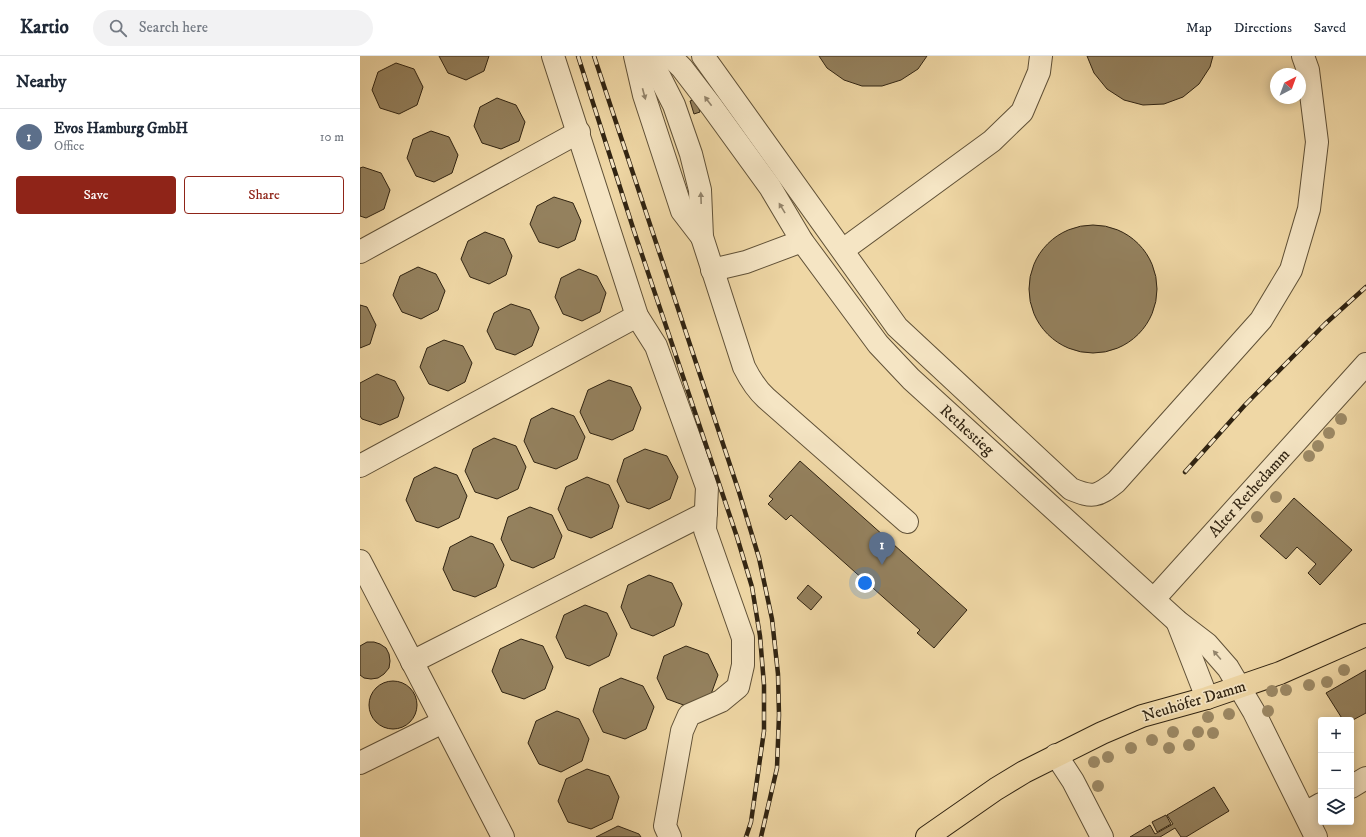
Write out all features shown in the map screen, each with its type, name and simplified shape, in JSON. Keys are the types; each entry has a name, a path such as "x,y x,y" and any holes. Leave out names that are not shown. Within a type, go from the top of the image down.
{"main road":[{"name":"Neuhöfer Damm","path":"927,837 973,804 1024,772 1102,733 1142,716 1207,698 1280,673 1366,635"}],"street":[{"path":"554,56 638,316 656,346 707,487 705,530 743,638 743,665 738,687 721,701 689,715 682,731 665,826 670,837"},
{"path":"635,56 644,95 682,211 702,237"},
{"path":"649,56 674,105 695,167 700,190 702,237 744,367 758,390 907,522"},
{"name":"Rethestieg","path":"670,56 682,68 770,187 802,241 878,344 929,395 1154,599"},
{"path":"703,56 903,333 1071,489 1085,495 1102,493 1116,482 1261,320 1291,270 1309,209 1317,142 1308,70 1303,56"},
{"path":"843,250 992,141 1022,112 1039,72 1041,56"},
{"path":"360,252 579,132"},
{"path":"712,270 746,262 802,241"},
{"path":"360,466 638,316"},
{"name":"Alter Rethedamm","path":"1154,599 1366,364"},
{"path":"412,662 706,513"},
{"path":"360,561 503,837"},
{"path":"1154,599 1177,621 1207,644 1228,668 1313,809 1316,837"},
{"path":"1177,621 1207,698"},
{"path":"360,764 443,722"},
{"path":"1056,755 1073,781 1102,837"},
{"path":"1354,785 1366,778"}],"building":[{"path":"439,56 489,56 484,71 466,80 448,73"},
{"path":"819,56 927,56 918,69 901,80 882,86 862,86 844,80 827,68"},
{"path":"1087,56 1213,56 1210,67 1199,84 1183,97 1164,104 1143,105 1124,100 1107,89 1094,73"},
{"path":"396,63 414,69 423,87 417,105 399,114 380,108 372,90 378,72"},
{"path":"497,98 516,105 525,122 519,141 501,149 482,143 474,126 480,107"},
{"path":"696,99 700,112 694,114 690,101"},
{"path":"431,131 449,137 458,155 452,173 434,182 416,176 407,158 413,139"},
{"path":"363,167 381,173 390,190 384,209 366,218 360,216 360,168"},
{"path":"554,197 573,203 581,221 575,240 558,248 539,242 530,224 537,206"},
{"path":"1093,225 1117,230 1138,244 1152,265 1157,289 1152,313 1138,334 1117,348 1093,353 1069,348 1048,334 1034,313 1029,289 1034,265 1048,244 1069,230"},
{"path":"485,232 504,239 512,256 506,275 489,284 470,277 461,259 468,241"},
{"path":"418,267 436,274 445,291 438,310 421,319 402,312 393,295 400,276"},
{"path":"579,269 597,276 606,293 600,312 582,321 563,314 555,297 561,278"},
{"path":"511,304 530,310 539,328 532,346 515,355 496,349 487,331 494,313"},
{"path":"360,305 367,307 376,325 370,344 360,348"},
{"path":"444,340 463,346 472,363 465,382 448,391 429,384 420,367 427,348"},
{"path":"377,374 395,381 404,398 398,417 380,425 362,419 360,416 360,383"},
{"path":"609,380 631,387 641,408 633,430 612,440 590,433 580,412 588,390"},
{"path":"552,408 574,416 585,437 577,459 556,469 534,462 524,441 531,419"},
{"path":"494,438 516,446 526,467 518,489 497,499 475,492 465,471 473,449"},
{"path":"645,449 667,456 678,477 670,499 649,509 627,502 617,481 624,459"},
{"path":"800,461 967,610 934,648 917,633 920,630 791,515 786,520 768,504 773,499 769,496"},
{"path":"435,467 457,475 467,496 459,518 438,528 416,521 406,500 414,478"},
{"path":"587,477 609,485 619,506 612,528 591,538 568,530 558,509 566,487"},
{"path":"1294,498 1352,550 1320,585 1308,573 1316,564 1297,547 1286,559 1260,536"},
{"path":"530,507 552,515 562,536 554,558 533,568 511,560 501,539 508,517"},
{"path":"471,536 493,544 504,565 496,587 475,597 453,590 443,569 450,547"},
{"path":"649,575 672,583 682,604 674,626 653,636 631,628 621,607 628,585"},
{"path":"808,585 822,597 811,610 797,598"},
{"path":"585,605 607,613 617,634 609,656 589,666 566,658 556,637 564,615"},
{"path":"521,639 543,646 553,667 545,689 524,699 502,692 492,671 500,649"},
{"path":"367,642 380,644 386,648 389,654 389,668 378,678 364,678 360,675 360,646"},
{"path":"686,646 708,654 718,675 710,697 689,707 667,699 657,678 664,656"},
{"path":"1366,670 1366,713 1354,719 1354,717 1341,717 1326,693"},
{"path":"621,678 643,686 654,707 646,729 625,739 603,732 593,711 600,688"},
{"path":"388,681 398,681 410,688 417,700 417,710 410,722 398,729 388,729 380,725 373,718 369,710 369,700 373,692 380,685"},
{"path":"557,711 579,719 589,739 582,761 561,772 539,764 528,743 536,721"},
{"path":"587,769 609,776 619,797 612,819 591,829 568,822 558,801 566,779"},
{"path":"1214,787 1229,811 1186,837 1181,837 1175,828 1160,837 1130,837 1150,825 1155,834 1173,824 1167,815"},
{"path":"1166,815 1171,824 1157,832 1152,822"},
{"path":"618,826 639,834 641,837 596,837"}],"railway":[{"path":"578,56 634,231 737,537 752,587 760,636 764,685 764,731 751,822 746,837"},
{"path":"594,56 739,492 759,558 772,619 778,674 779,715 777,768 761,837"},
{"path":"1185,472 1245,405 1325,324 1366,287"}],"place":[{"name":"Evos Hamburg GmbH","path":"882,565"}]}
